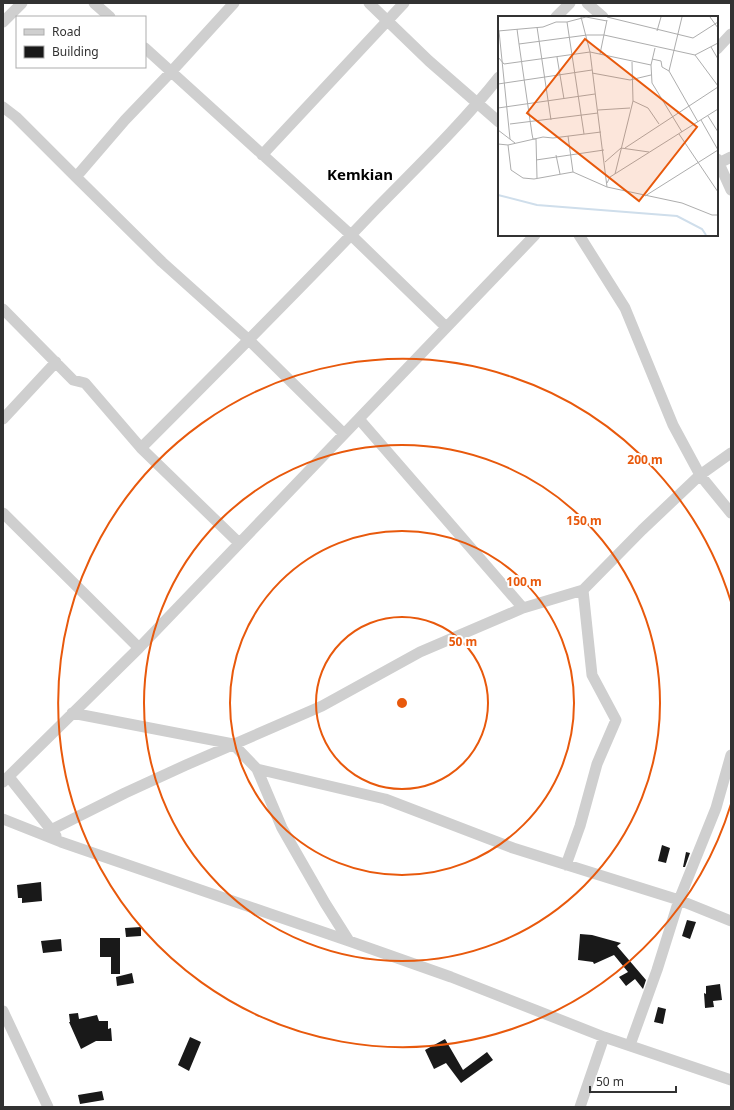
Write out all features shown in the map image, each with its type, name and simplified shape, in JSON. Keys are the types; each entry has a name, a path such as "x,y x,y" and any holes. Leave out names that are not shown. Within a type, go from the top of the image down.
{"street":[{"path":"3,22 22,3"},
{"path":"94,3 109,16"},
{"path":"76,177 125,120 234,3"},
{"path":"369,3 429,61 498,121"},
{"path":"262,155 404,3"},
{"path":"557,16 570,3"},
{"path":"587,3 602,16"},
{"path":"718,48 731,34"},
{"path":"146,49 351,235 446,328"},
{"path":"141,448 351,235 478,103 498,78"},
{"path":"3,106 16,117 162,262 249,340 344,434"},
{"path":"731,157 718,161 731,190"},
{"path":"61,842 6,779 139,648 238,543 534,236"},
{"path":"580,236 625,308 673,425 700,475 731,513"},
{"path":"3,309 73,380 85,383 141,448 238,543"},
{"path":"3,419 56,362"},
{"path":"359,419 523,608"},
{"path":"51,830 125,793 322,706 420,652 523,608 583,590 642,530 700,475 731,453"},
{"path":"3,513 139,648"},
{"path":"566,865 580,826 597,764 616,720 592,675 583,590"},
{"path":"72,713 233,744 257,769 282,828 325,903 349,940"},
{"path":"630,1045 657,970 679,900 716,808 731,756"},
{"path":"257,769 385,799 513,848 679,900 731,921"},
{"path":"3,819 61,842 349,940 451,977 604,1037 731,1080"},
{"path":"3,1011 48,1107"},
{"path":"580,1107 604,1037"}],"building":[{"path":"662,845 670,848 666,863 658,861"},
{"path":"686,852 690,853 685,867 683,867"},
{"path":"41,882 42,901 22,903 22,898 18,898 17,885"},
{"path":"687,920 696,922 690,939 682,936"},
{"path":"141,927 141,936 126,937 125,928"},
{"path":"580,934 592,935 621,943 617,946 646,980 643,989 635,979 626,986 619,977 628,972 614,955 594,964 593,962 578,960"},
{"path":"100,938 120,938 120,974 111,974 111,957 100,957"},
{"path":"61,939 62,951 43,953 41,941"},
{"path":"132,973 134,983 117,986 116,977"},
{"path":"720,984 722,1000 713,1001 714,1007 705,1008 704,993 706,994 706,986"},
{"path":"658,1007 666,1009 663,1024 654,1022"},
{"path":"78,1013 79,1019 97,1015 99,1021 108,1021 108,1029 111,1028 112,1041 96,1041 81,1049 69,1022 69,1014"},
{"path":"190,1037 201,1042 189,1071 178,1065"},
{"path":"445,1039 463,1070 487,1052 493,1060 461,1083 446,1063 434,1069 425,1050"},
{"path":"102,1091 104,1100 80,1104 78,1095"}],"district":[{"name":"Kemkian","path":"360,174"}]}
